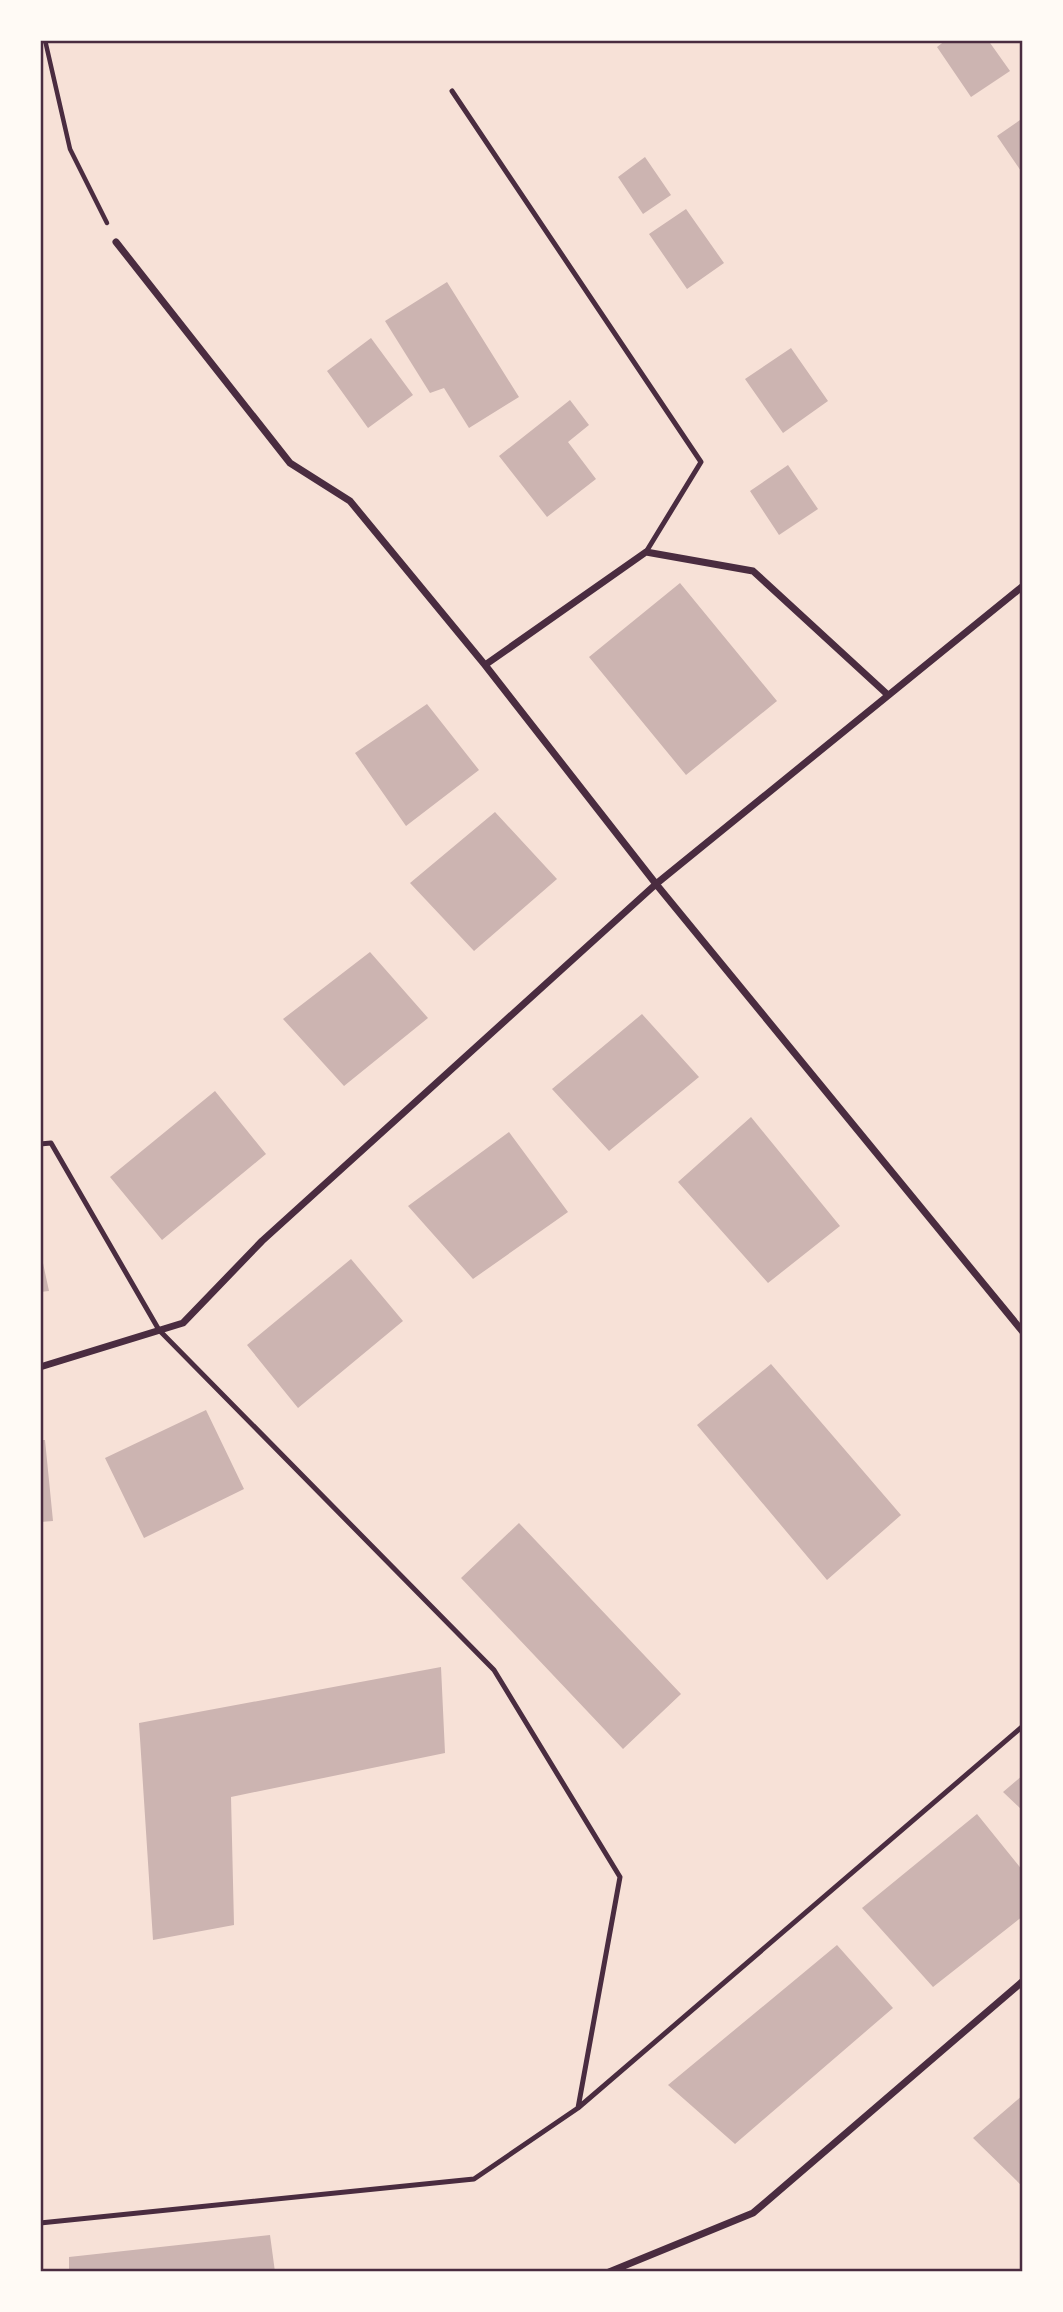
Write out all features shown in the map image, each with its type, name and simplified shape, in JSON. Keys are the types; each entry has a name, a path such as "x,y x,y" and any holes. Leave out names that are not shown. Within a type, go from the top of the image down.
{"street":[{"path":"116,243 289,463 350,501 485,665 656,884 1023,1332"},
{"path":"485,665 646,552 753,571 888,695"},
{"path":"40,1367 183,1322 261,1241 656,884 1023,586"},
{"path":"609,2272 753,2213 1023,1981"}],"lane":[{"path":"453,91 701,462 646,552"},
{"path":"40,1144 51,1143 159,1330 494,1670 620,1877 578,2108"},
{"path":"40,2223 474,2179 578,2108 1023,1726"}],"path":[{"path":"45,40 70,149 116,243"}],"building":[{"path":"946,40 988,40 1010,71 971,97 937,47"},
{"path":"1023,118 1023,174 997,136"},
{"path":"645,157 671,195 643,214 618,177"},
{"path":"686,209 724,263 687,289 649,234"},
{"path":"447,282 519,397 469,428 444,388 430,393 385,321"},
{"path":"371,338 413,395 368,428 327,371"},
{"path":"791,348 828,401 783,433 745,379"},
{"path":"570,400 589,425 568,442 596,479 547,517 499,456"},
{"path":"788,465 818,509 779,535 750,491"},
{"path":"680,583 777,701 686,775 589,657"},
{"path":"427,704 479,770 406,826 355,753"},
{"path":"495,812 557,879 474,951 410,883"},
{"path":"370,952 428,1018 344,1086 283,1019"},
{"path":"642,1014 699,1077 609,1151 552,1089"},
{"path":"215,1091 266,1154 162,1240 110,1177"},
{"path":"751,1117 840,1226 768,1283 678,1182"},
{"path":"509,1132 568,1212 473,1279 408,1206"},
{"path":"40,1249 49,1291 40,1292"},
{"path":"351,1259 403,1321 298,1408 247,1345"},
{"path":"771,1364 901,1515 827,1580 697,1425"},
{"path":"206,1410 244,1489 144,1538 105,1458"},
{"path":"40,1440 45,1440 53,1521 40,1522"},
{"path":"519,1523 681,1694 623,1749 461,1578"},
{"path":"441,1667 445,1753 231,1797 234,1925 153,1940 139,1723"},
{"path":"1023,1775 1023,1811 1003,1792"},
{"path":"977,1814 1023,1871 1023,1916 933,1987 862,1908"},
{"path":"837,1945 893,2008 735,2144 668,2085"},
{"path":"1023,2095 1023,2187 973,2138"},
{"path":"270,2235 275,2272 69,2272 69,2257"}]}
